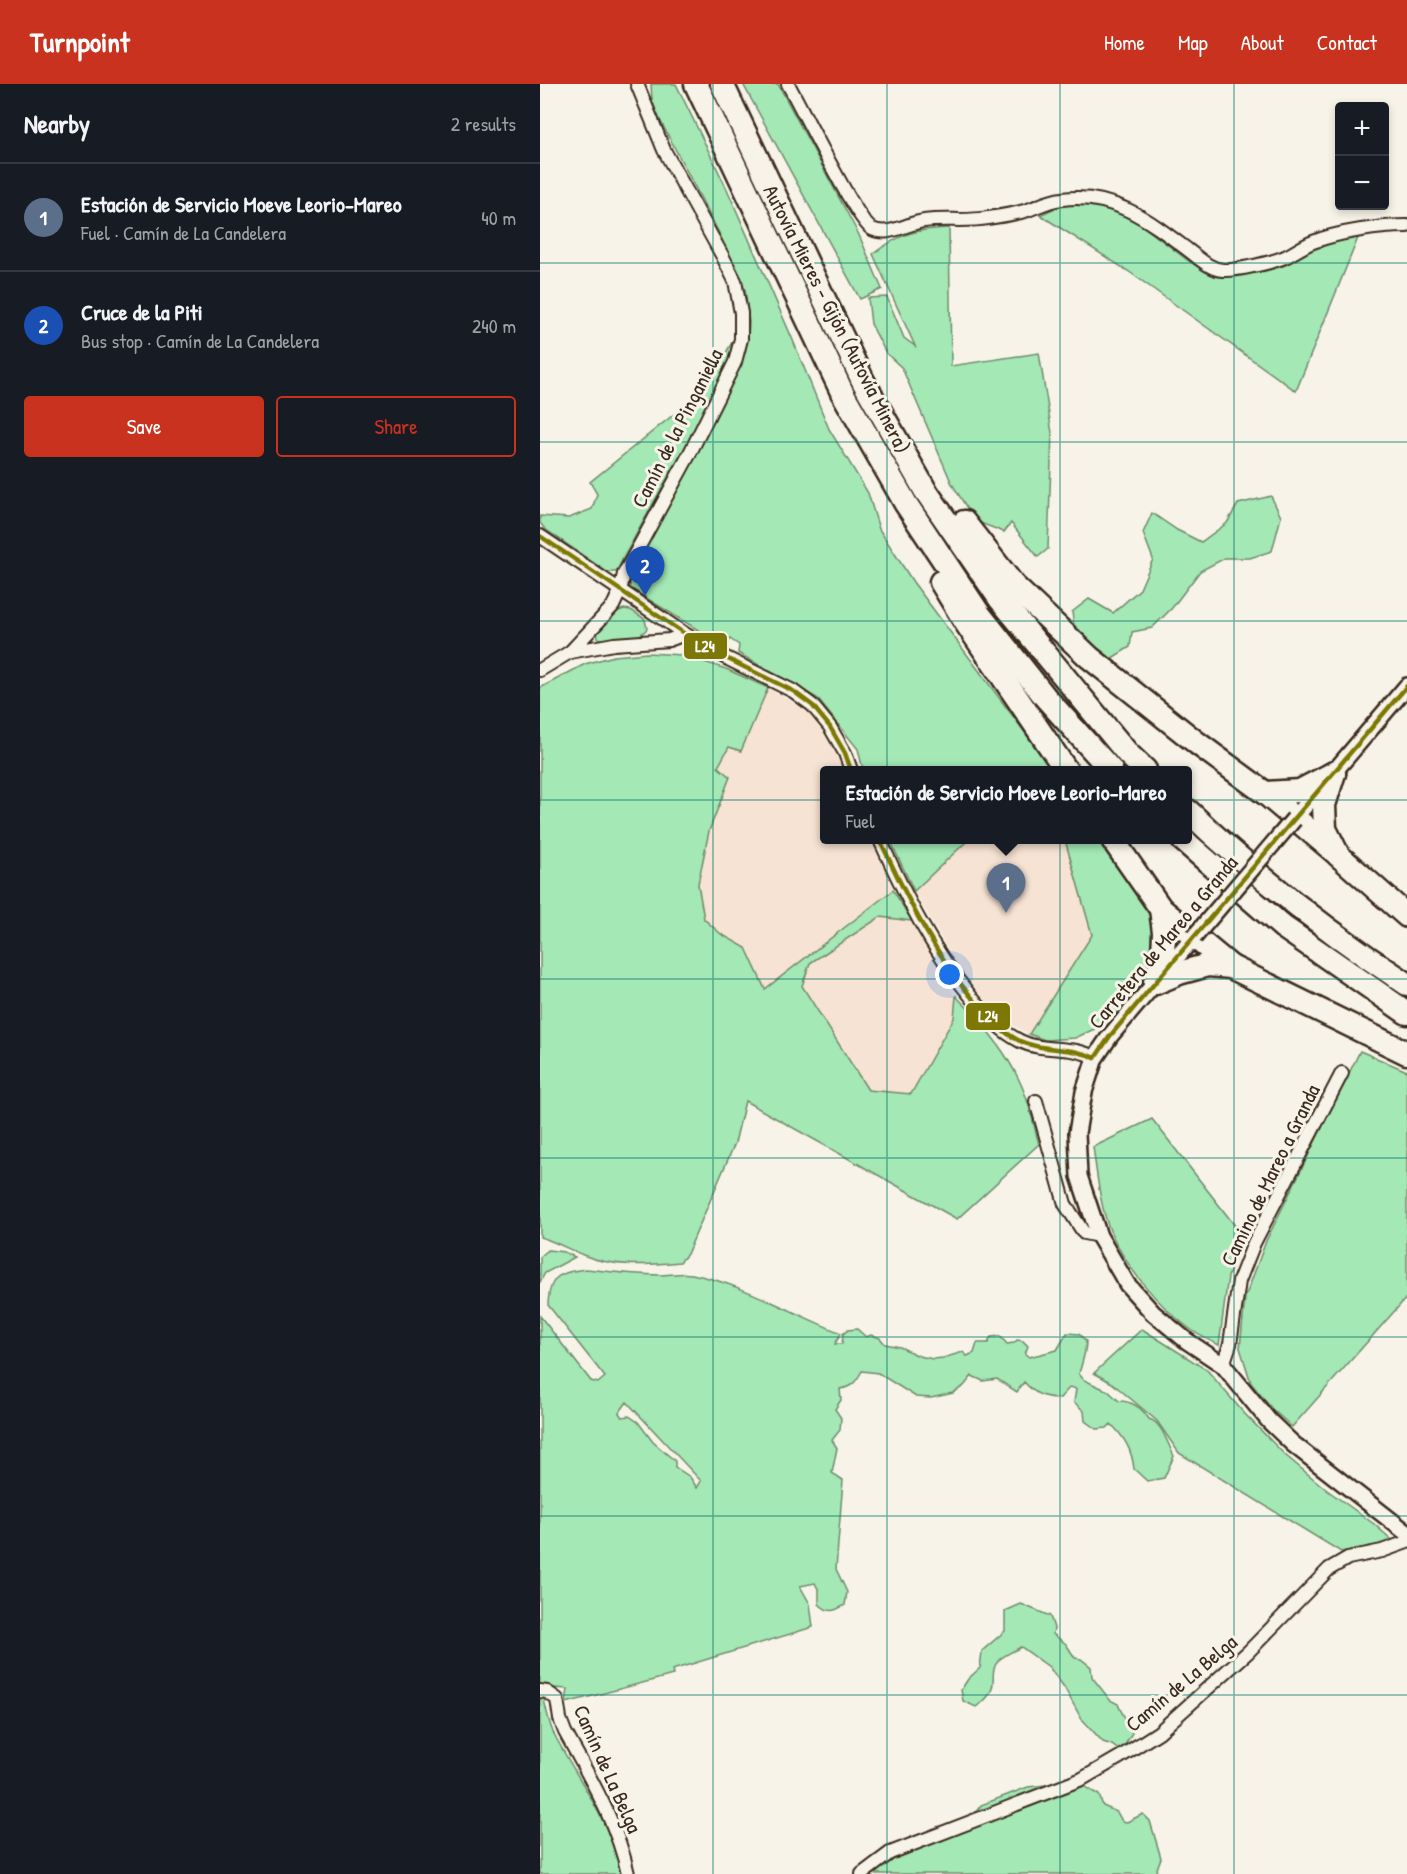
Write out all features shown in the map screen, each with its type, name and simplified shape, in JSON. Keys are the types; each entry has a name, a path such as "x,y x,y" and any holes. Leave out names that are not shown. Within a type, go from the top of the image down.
{"highway":[{"name":"Autovía Mieres - Gijón (Autovía Minera)","path":"696,84 842,392 906,504 980,615 1046,698 1107,766"},
{"name":"Autovía Mieres - Gijón (Autovía Minera)","path":"722,84 863,381 925,490 1000,599 1140,766"},
{"path":"863,381 934,484 1014,586 1089,657 1264,794 1407,916"},
{"path":"842,392 896,508 966,623 1063,766"},
{"path":"1264,794 1300,791 1334,773"},
{"path":"1334,773 1324,805 1325,829 1338,855"},
{"path":"1192,815 1298,907 1407,984"},
{"path":"1116,844 1161,909 1231,968 1407,1053"},
{"path":"1188,844 1283,927 1407,1013"},
{"path":"1155,983 1164,956 1161,909"},
{"path":"1155,983 1208,965 1231,968"}],"street":[{"name":"Camín de la Pinganiella","path":"570,652 613,606 624,574 689,455 735,362 741,339 741,313 735,281 663,150 637,84"},
{"path":"788,84 862,221 871,229 892,231 922,221 964,221 1025,211 1061,199 1097,199 1138,214 1207,264 1222,270 1275,260 1314,242 1354,232 1389,226 1407,226"},
{"path":"540,536 685,634 793,692 812,705 835,736 849,766"},
{"path":"540,670 570,652 614,644 669,640 685,634"},
{"name":"Carretera de Mareo a Granda","path":"1407,686 1110,1036 1095,1058 1084,1092 1077,1133 1079,1176 1099,1236 1127,1284 1153,1313 1187,1341 1223,1365 1269,1421 1293,1444 1407,1533"},
{"path":"882,844 909,903 933,947 993,1022 1020,1041 1039,1047 1086,1053 1095,1058"},
{"name":"Camino de Mareo a Granda","path":"1223,1365 1230,1344 1239,1281 1254,1243 1342,1073"},
{"path":"1036,1101 1065,1204 1084,1233 1099,1236"},
{"name":"Camín de La Belga","path":"862,1874 890,1853 1082,1779 1120,1757 1159,1732 1248,1652 1329,1569 1348,1558 1382,1551 1407,1542"},
{"name":"Camín de La Belga","path":"540,1691 547,1692 557,1699 560,1719 614,1825 628,1874"}],"shaded area":[{"path":"768,688 807,710 843,759 846,766 820,766 820,844 876,844 893,890 765,990 746,948 721,934 704,919 698,884 709,831 730,777 718,767 729,747 741,751"},
{"path":"964,844 1066,844 1092,935 1029,1034 1001,1018 961,972 914,891"},
{"path":"880,917 912,921 956,996 954,1018 911,1094 868,1090 802,987 810,963"}],"green space":[{"path":"651,84 676,84 727,189 829,429 868,493 879,529 913,582 1050,766 862,766 858,749 817,698 738,653 739,645 730,639 724,646 630,588 630,576 697,454 745,353 749,322 745,290 652,100"},
{"path":"743,84 778,84 859,235 882,289 860,299"},
{"path":"1077,204 1104,208 1131,217 1190,262 1214,276 1262,268 1322,243 1358,238 1296,391 1128,271 1040,215 1059,206"},
{"path":"949,228 951,366 1039,353 1052,433 1048,549 1038,557 1011,523 1004,532 975,521 952,484 902,368 886,353 871,324 868,298 887,297 904,338 915,346 873,254 900,237 927,230"},
{"path":"737,334 729,362 716,392 616,572 607,572 545,529 540,523 540,516 569,518 592,509 597,494 590,482 704,390"},
{"path":"1271,496 1281,517 1272,551 1250,558 1225,558 1200,571 1172,608 1152,628 1132,632 1130,647 1109,660 1074,626 1072,612 1089,599 1113,613 1140,589 1153,559 1143,533 1152,513 1177,530 1201,542 1227,523 1238,504"},
{"path":"624,609 631,610 645,619 647,629 639,636 603,640 598,638 597,632 616,612"},
{"path":"647,653 683,655 726,669 768,688 741,751 729,747 718,767 730,777 709,831 698,884 704,919 721,934 746,948 765,989 893,890 912,921 880,917 810,963 802,986 868,1090 911,1094 954,1018 956,996 986,1029 1012,1067 1027,1100 1039,1144 957,1219 745,1101 735,1143 687,1254 680,1262 643,1265 607,1262 583,1255 540,1237 540,688 585,664 614,656"},
{"path":"892,844 964,844 914,891"},
{"path":"1066,844 1106,844 1151,911 1156,949 1137,991 1119,1011 1099,1027 1075,1038 1045,1040 1029,1034 1092,935"},
{"path":"1360,1051 1407,1071 1407,1297 1292,1427 1272,1409 1251,1383 1240,1348 1245,1298 1266,1241"},
{"path":"1152,1119 1243,1236 1228,1277 1219,1345 1190,1329 1155,1298 1118,1247 1104,1213 1093,1147"},
{"path":"548,1250 564,1252 575,1257 545,1273 540,1282 540,1257"},
{"path":"586,1269 651,1275 688,1273 712,1279 749,1292 841,1333 835,1344 842,1344 843,1334 848,1330 857,1329 866,1337 871,1335 880,1338 885,1344 933,1359 963,1352 967,1356 974,1353 977,1343 988,1343 991,1337 1000,1336 1007,1344 1017,1340 1023,1341 1028,1346 1025,1354 1029,1357 1057,1350 1067,1333 1079,1334 1086,1341 1079,1374 1084,1380 1108,1391 1119,1401 1128,1402 1140,1408 1149,1419 1158,1424 1174,1456 1164,1478 1147,1481 1134,1469 1127,1445 1111,1424 1107,1428 1096,1429 1085,1421 1084,1411 1074,1402 1076,1389 1070,1387 1060,1398 1054,1398 1032,1390 1024,1382 1017,1392 997,1379 983,1381 972,1376 964,1386 953,1393 931,1398 916,1397 878,1373 862,1371 853,1383 840,1389 841,1400 835,1409 841,1418 840,1430 832,1440 837,1448 832,1473 843,1480 836,1569 847,1592 845,1605 835,1610 826,1609 819,1604 819,1591 815,1583 800,1586 810,1604 813,1627 672,1670 673,1675 566,1703 568,1689 541,1687 553,1732 610,1836 621,1874 540,1874 540,1316 591,1381 598,1383 605,1377 548,1305 551,1288 557,1277","holes":["627,1402 701,1481 697,1488 690,1477 675,1467 675,1461 653,1442 638,1422 629,1416 622,1417 619,1413"]},
{"path":"1142,1329 1207,1370 1243,1412 1285,1455 1392,1540 1383,1544 1341,1552 1179,1453 1157,1421 1112,1383 1094,1373"},
{"path":"1021,1604 1050,1616 1054,1628 1053,1634 1066,1644 1075,1658 1081,1659 1091,1667 1092,1677 1110,1700 1118,1704 1132,1733 1121,1752 1103,1742 1081,1718 1064,1687 1049,1667 1021,1647 999,1660 995,1666 990,1693 985,1700 976,1707 963,1701 961,1690 968,1679 980,1668 982,1651 1005,1631 1005,1611"},
{"path":"1081,1781 1085,1787 1099,1795 1103,1806 1117,1812 1122,1821 1127,1822 1143,1814 1150,1821 1161,1858 1155,1874 862,1874 907,1847 939,1841 942,1829 972,1817 981,1805 1028,1787"}],"transit line":[{"name":"L24","path":"540,536 685,634 726,658 793,691 812,705 830,727 850,766"},
{"name":"L24","path":"1095,1058 1110,1036 1407,686"},
{"name":"L24","path":"882,844 935,947 948,967 992,1020 1020,1041 1038,1047 1086,1054 1095,1058"}],"place":[{"name":"Cruce de la Piti","path":"645,596"},
{"name":"Estación de Servicio Moeve Leorio-Mareo","path":"1006,913"}]}
